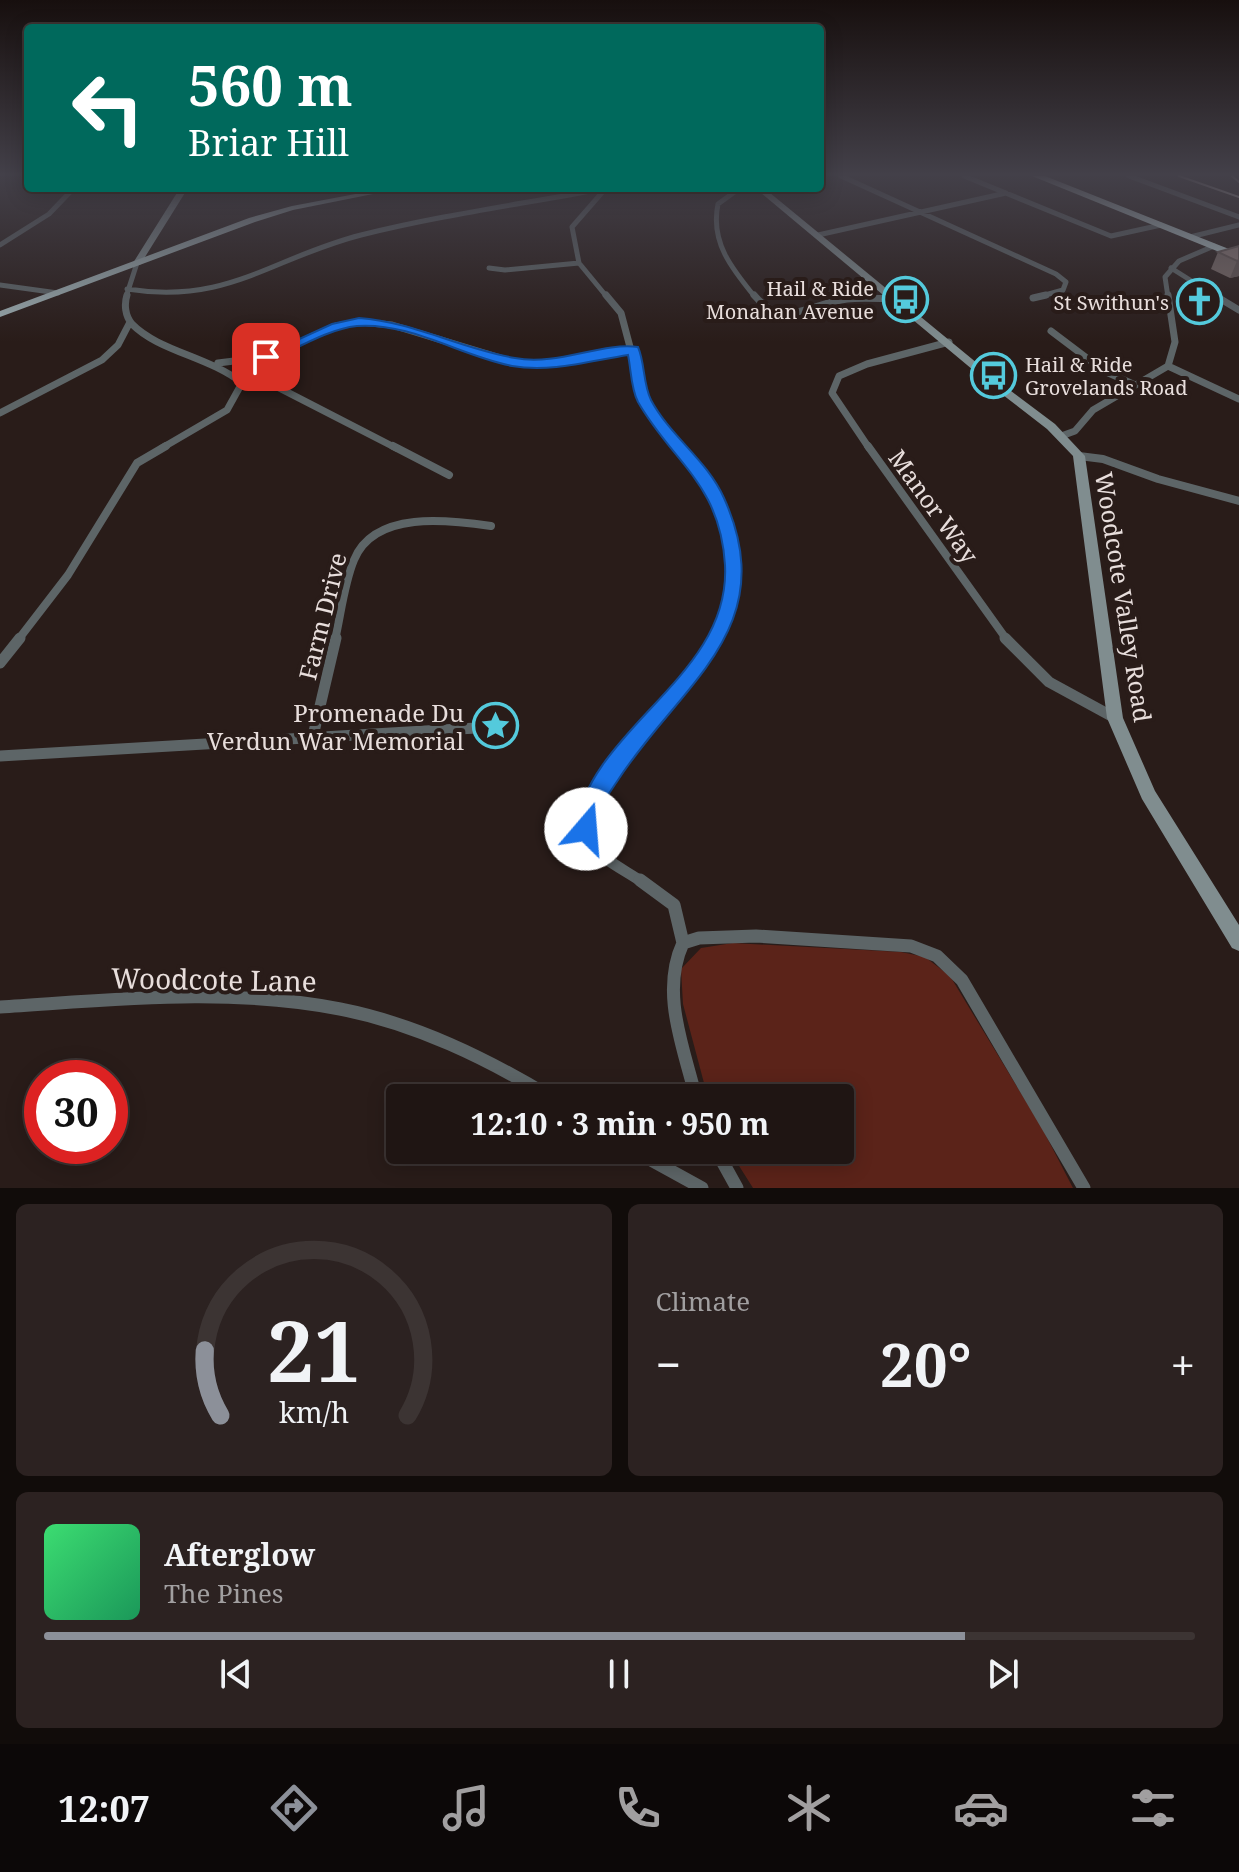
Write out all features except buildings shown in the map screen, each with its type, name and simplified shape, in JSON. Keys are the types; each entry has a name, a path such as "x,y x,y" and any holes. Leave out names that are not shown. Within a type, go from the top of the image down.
{"highway":[{"path":"1177,231 1239,257"}],"main road":[{"path":"0,314 226,231"}],"street":[{"path":"0,245 21,231"},
{"path":"0,663 68,575 137,463 227,410 242,383 218,363 172,346 130,322 124,303 127,289 137,263 157,231"},
{"path":"127,289 164,297 208,292 356,236 380,231"},
{"path":"573,231 579,263 621,313 644,400 716,497 728,531 734,567 729,600 716,641 705,660 650,721 611,772 589,808 586,829 588,839 599,852 674,905 683,943 674,961 671,983 693,1084"},
{"path":"716,231 729,260 766,309 790,314 845,299 899,299"},
{"name":"Woodcote Valley Road","path":"814,231 899,299 999,387 1064,435 1079,456 1115,718 1148,794 1239,942"},
{"path":"818,235 834,231"},
{"path":"961,231 1066,282 1063,290 1033,298"},
{"path":"1100,231 1111,236 1132,231"},
{"path":"1190,237 1213,231"},
{"path":"1064,435 1075,431 1093,410 1168,366 1175,342 1164,281 1171,268 1185,258 1214,246"},
{"path":"489,268 505,270 579,263"},
{"path":"1171,268 1239,310"},
{"path":"0,285 58,293"},
{"path":"0,413 112,353 130,322"},
{"path":"218,363 266,357 336,326 359,322 392,325 514,362 553,364 633,350"},
{"path":"1051,331 1104,371 1133,384"},
{"name":"Manor Way","path":"949,342 867,364 839,376 832,393 913,513 1013,648 1049,682 1115,718"},
{"path":"1168,366 1239,399"},
{"path":"234,375 252,374 449,475"},
{"path":"1079,456 1103,459 1158,479 1239,501"},
{"name":"Farm Drive","path":"313,736 354,560 362,543 394,527 455,521 491,526"},
{"path":"0,756 476,728"},
{"path":"683,943 702,937 732,936 911,946 937,956 952,968 974,997 1084,1188"},
{"name":"Woodcote Lane","path":"0,1007 159,999 254,1000 337,1008 399,1025 486,1062 526,1084"},
{"path":"658,1164 702,1188"},
{"path":"724,1164 737,1188"}],"shaded area":[{"path":"733,943 901,952 925,957 950,976 1042,1128 1073,1188 753,1188 738,1164 854,1164 854,1084 704,1084 683,1004 681,969 701,948"}],"place":[{"name":"Hail & Ride Monahan Avenue","path":"905,300"},
{"name":"St Swithun's","path":"1200,302"},
{"name":"Hail & Ride Grovelands Road","path":"994,375"},
{"name":"Promenade Du Verdun War Memorial","path":"495,726"}],"route":[{"path":"266,357 336,326 359,322 392,325 514,362 553,364 633,350 644,400 716,497 728,531 734,567 729,600 716,641 705,660 650,721 611,772 589,808 586,829"}]}
